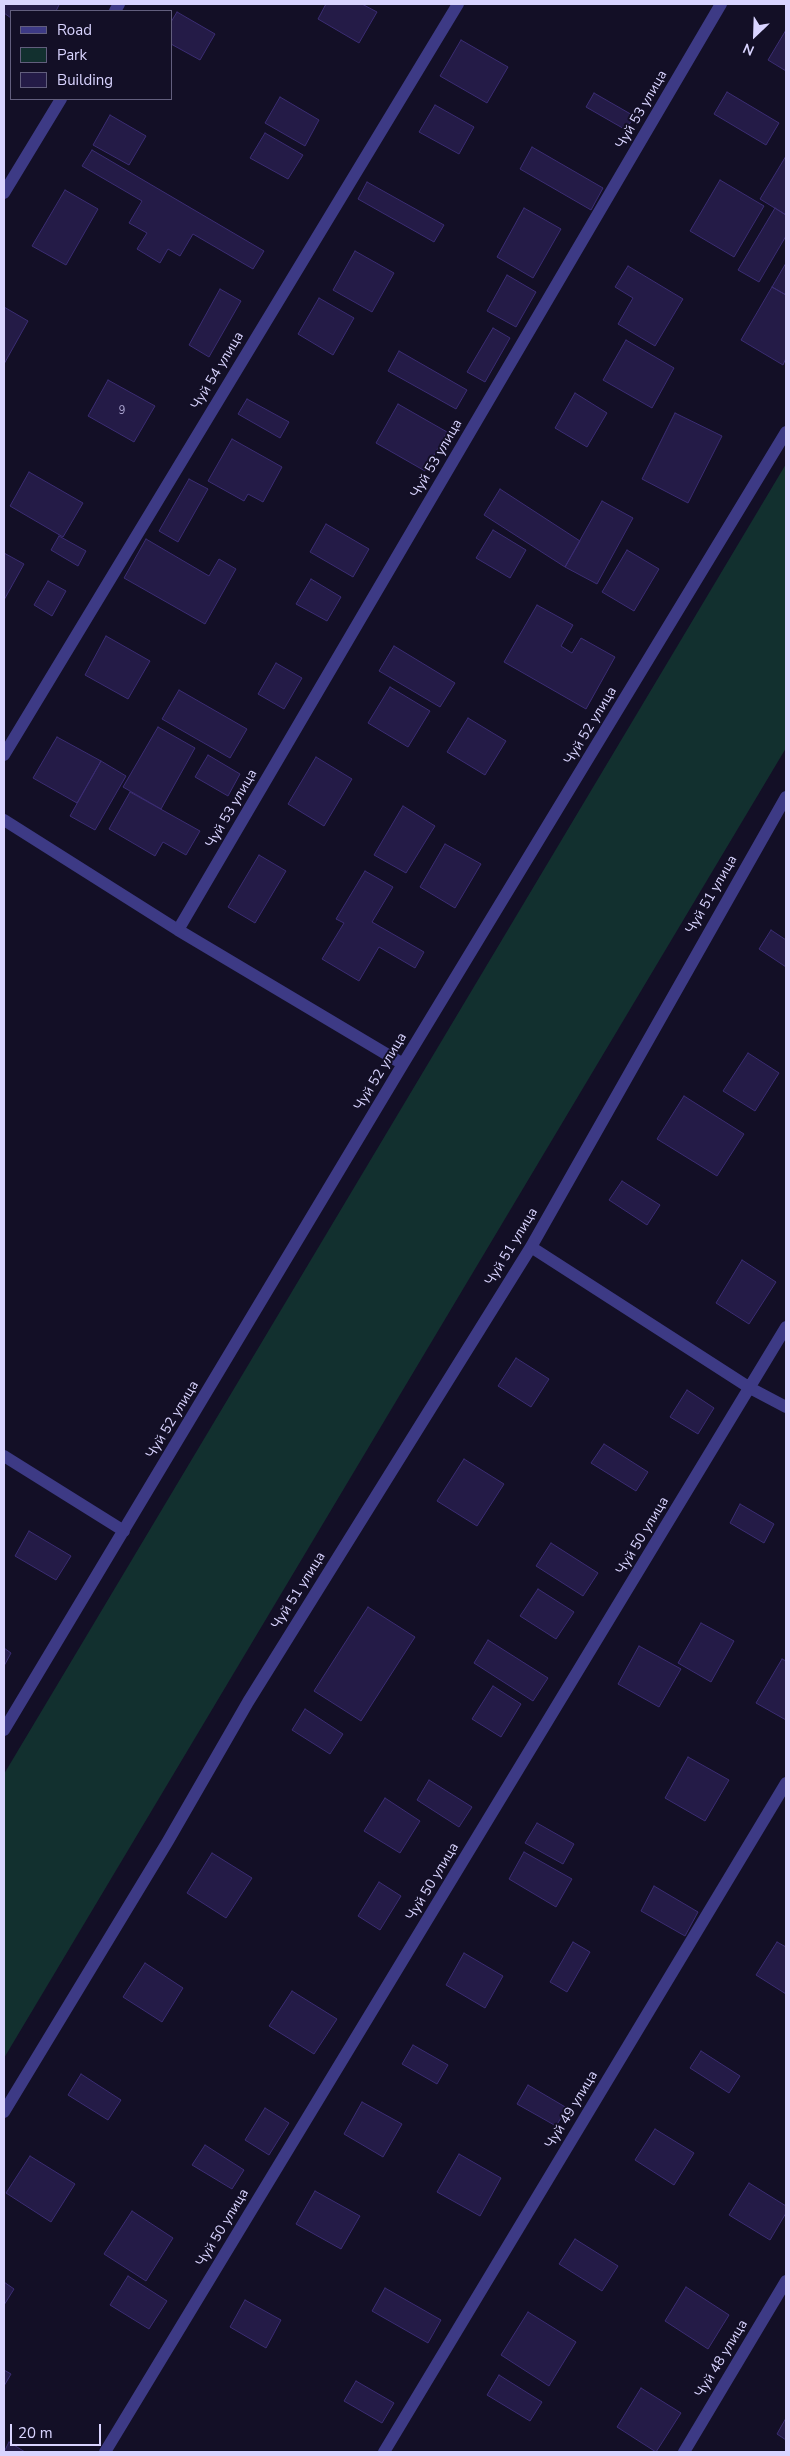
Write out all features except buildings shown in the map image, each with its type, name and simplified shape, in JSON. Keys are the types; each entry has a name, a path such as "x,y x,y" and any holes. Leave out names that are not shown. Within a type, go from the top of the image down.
{"street":[{"name":"Чуй 54 улица","path":"4,755 458,4"},
{"name":"Чуй 53 улица","path":"178,930 721,4"},
{"path":"4,193 60,100"},
{"name":"Чуй 52 улица","path":"4,1730 403,1064 786,432"},
{"name":"Чуй 51 улица","path":"4,2112 168,1841 248,1702 531,1247 786,797"},
{"path":"4,820 178,930 403,1064"},
{"path":"531,1247 750,1388 786,1407"},
{"name":"Чуй 50 улица","path":"105,2452 786,1327"},
{"path":"4,1456 124,1531"},
{"name":"Чуй 49 улица","path":"384,2452 786,1783"},
{"name":"Чуй 48 улица","path":"684,2452 786,2281"}],"green space":[{"path":"786,464 786,748 4,2058 4,1774"}]}
